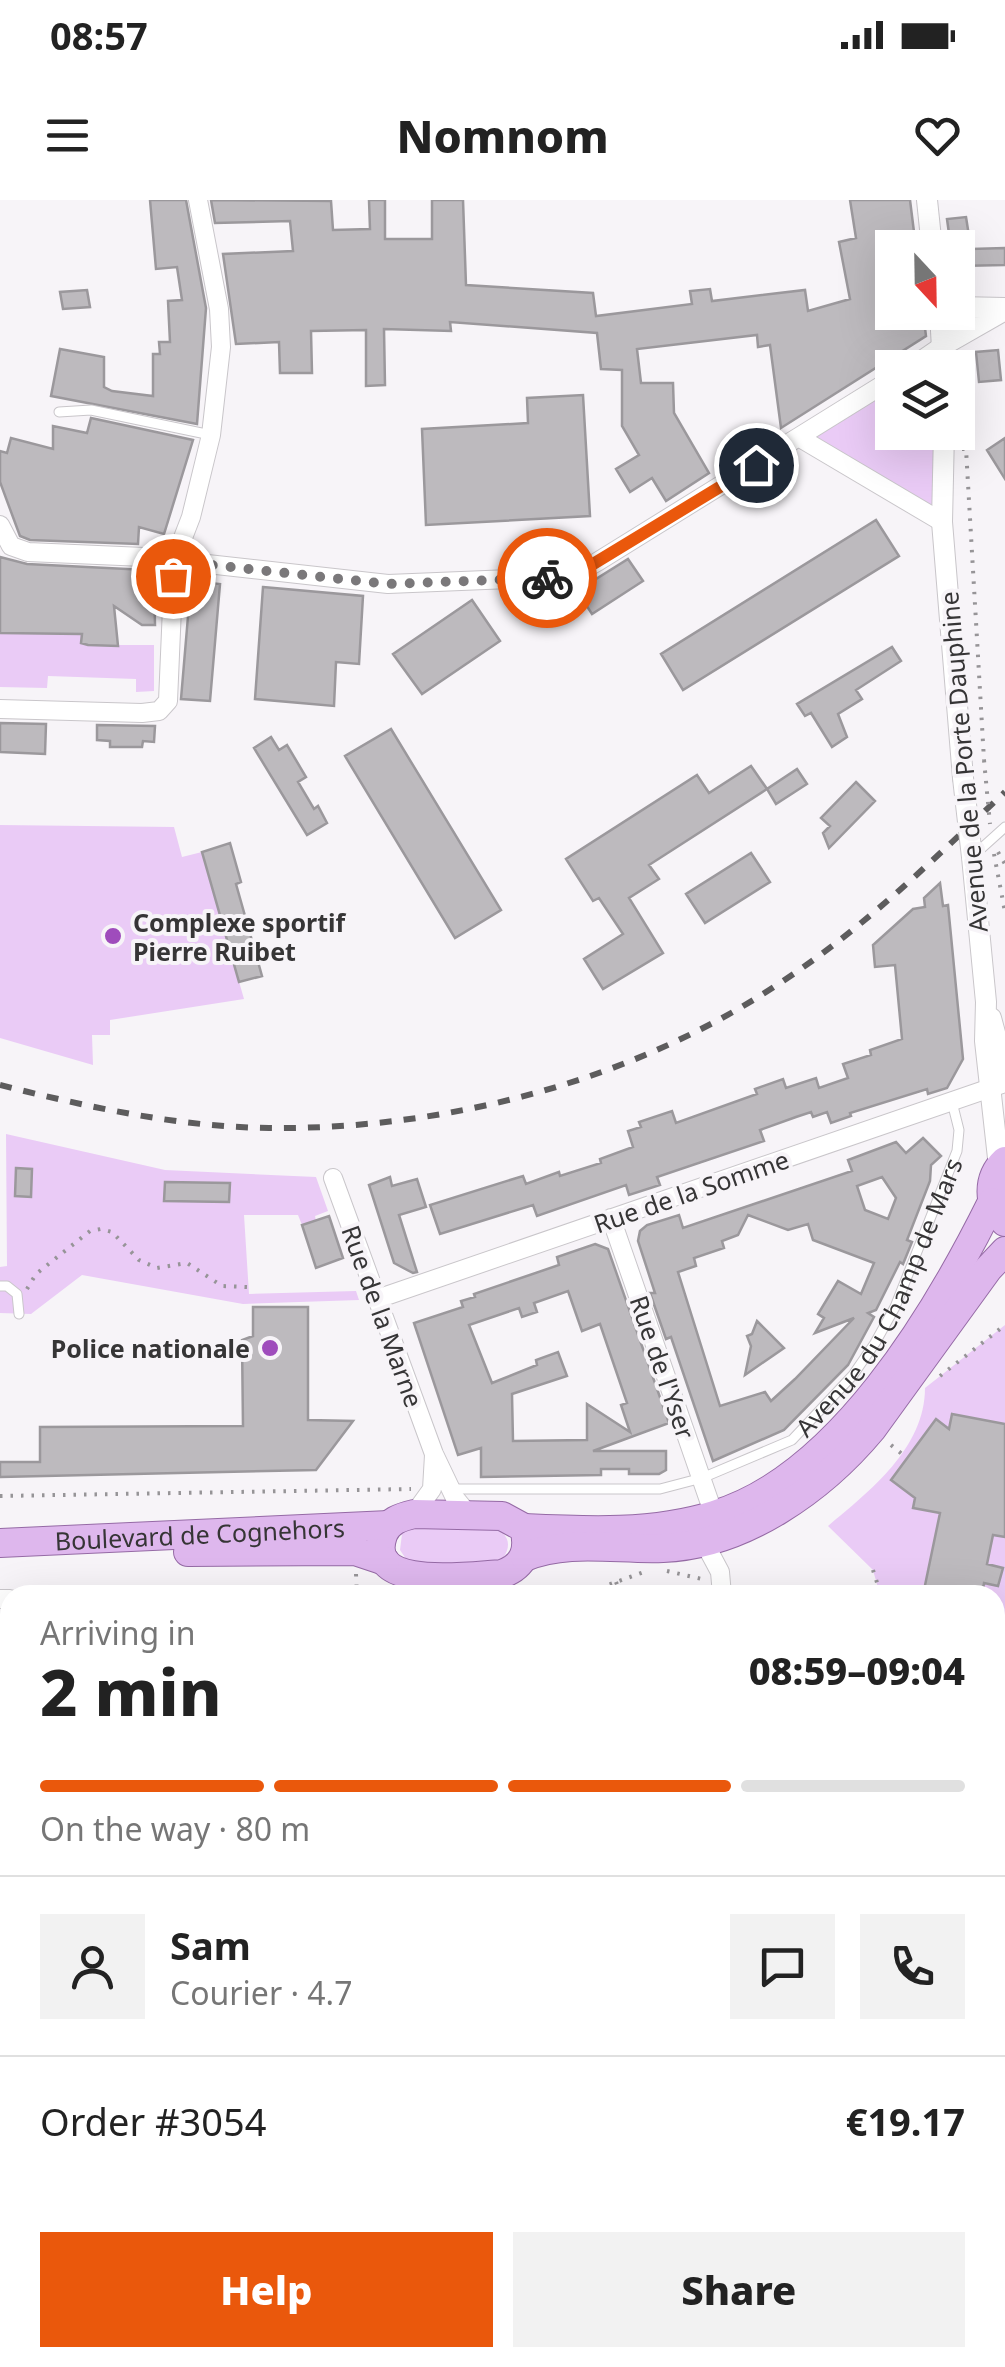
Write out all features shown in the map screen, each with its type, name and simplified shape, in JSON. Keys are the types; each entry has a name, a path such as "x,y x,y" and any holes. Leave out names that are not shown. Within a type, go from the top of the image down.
{"main road":[{"name":"Avenue du Champ de Mars","path":"469,1515 502,1516 524,1528 662,1528 714,1516 775,1488 818,1456 837,1436 938,1300 999,1212 993,1178 1002,1164"},
{"path":"505,1575 550,1548 660,1548 704,1542 806,1492 853,1451 988,1268 1005,1251"},
{"name":"Boulevard de Cognehors","path":"6,1543 469,1515"},
{"path":"385,1561 381,1548 401,1520"},
{"path":"505,1575 527,1538 524,1528"},
{"name":"Boulevard de Cognehors","path":"6,1543 98,1553 354,1551 385,1561 402,1574 446,1585"},
{"name":"Boulevard de Cognehors","path":"455,1585 505,1575"}],"street":[{"path":"0,708 142,713 165,706 168,701 174,561 211,435 220,328 198,200"},
{"path":"927,200 930,230"},
{"path":"975,308 1005,309"},
{"path":"936,350 1005,309"},
{"path":"941,330 942,350"},
{"path":"0,526 11,546 28,552 174,561 388,584 561,577 597,562 875,390"},
{"path":"800,438 942,522"},
{"name":"Avenue de la Porte Dauphine","path":"944,450 942,522 962,778 997,1086 1002,1164"},
{"name":"Avenue de la Porte Dauphine","path":"986,1002 1005,1070"},
{"name":"Rue de la Somme","path":"377,1299 997,1086"},
{"name":"Rue de la Marne","path":"333,1178 434,1454 441,1489 469,1515"},
{"name":"Rue de l'Yser","path":"611,1218 714,1516"},
{"path":"401,1520 441,1489"},
{"path":"704,1542 720,1572 721,1585"}],"lane":[{"path":"59,412 90,410 211,435"},
{"path":"972,856 1005,827"},
{"name":"Avenue du Champ de Mars","path":"441,1489 660,1489 702,1478 792,1440 854,1375 895,1307 957,1152 959,1130 952,1101"},
{"path":"0,1286 11,1288 20,1300 19,1314"}],"path":[{"path":"966,450 984,760 991,839 1005,912"},
{"path":"20,1300 36,1274 90,1231 101,1229 112,1232 139,1260 157,1268 187,1263 222,1286 247,1288"},
{"path":"938,1378 1005,1325"},
{"path":"0,1496 441,1489"},
{"path":"659,1568 702,1580 720,1572"},
{"path":"356,1570 357,1585"},
{"path":"608,1585 649,1570"},
{"path":"873,1570 878,1585"}],"shaded area":[{"path":"875,390 875,450 944,450 942,522 800,438"},
{"path":"0,633 82,634 82,642 89,645 154,645 154,691 136,692 136,679 48,676 47,688 0,687"},
{"name":"Complexe sportif Pierre Ruibet","path":"0,825 174,827 182,857 202,852 244,999 110,1020 110,1035 92,1035 93,1065 0,1038"},
{"path":"6,1134 165,1170 316,1177 328,1211 315,1216 316,1221 302,1225 298,1215 244,1215 249,1294 356,1291 359,1300 243,1304 82,1275 31,1314 0,1313 0,1267 7,1266"},
{"path":"1005,1325 1005,1585 877,1585 873,1570 828,1526 877,1483 905,1449 923,1410 925,1388"},
{"path":"486,1522 508,1541 503,1559 493,1566 408,1562 400,1550 402,1534 408,1528"}],"building":[{"path":"150,200 186,200 206,308 197,424 51,396 60,349 104,357 104,387 153,396 153,354 160,354 159,342 170,342 168,301 182,300 177,267 156,269"},
{"path":"211,200 331,201 333,230 370,229 369,200 385,200 385,239 432,239 432,200 463,200 466,285 593,293 596,316 692,304 690,291 710,289 712,301 805,290 808,311 850,299 839,242 856,238 850,200 910,200 914,230 875,230 875,330 925,330 926,336 904,350 875,350 875,368 781,428 770,345 758,347 757,335 637,349 641,383 673,383 674,413 709,473 666,501 652,478 630,492 616,469 639,455 622,426 622,370 601,369 597,333 450,322 451,331 384,329 385,385 366,386 366,330 311,331 312,373 280,373 279,342 236,344 223,254 293,251 290,221 215,223"},
{"path":"966,217 968,230 949,230 947,219"},
{"path":"1005,248 1005,265 975,266 975,249"},
{"path":"87,290 90,307 63,309 60,292"},
{"path":"998,350 1001,380 979,382 976,352"},
{"path":"583,395 590,516 426,525 422,429 528,423 527,398"},
{"path":"91,418 193,440 164,534 139,527 138,544 30,540 20,536 0,482 0,451 7,453 11,438 53,449 53,426 87,433"},
{"path":"1005,438 1005,479 987,450"},
{"path":"876,520 899,556 683,690 661,654"},
{"path":"0,557 27,564 147,570 154,577 155,625 142,625 114,606 118,646 81,643 82,634 0,633"},
{"path":"628,559 643,581 592,614 577,591"},
{"path":"191,581 220,584 210,701 181,699"},
{"path":"263,587 363,596 359,664 336,662 334,706 255,699"},
{"path":"472,600 500,641 422,694 393,654"},
{"path":"892,647 901,661 856,690 862,699 838,714 847,737 832,747 811,713 805,716 797,704"},
{"path":"0,723 46,724 45,754 0,752"},
{"path":"97,725 155,726 154,742 143,741 142,747 110,747 110,741 97,740"},
{"path":"391,729 501,910 455,938 345,756"},
{"path":"271,737 279,750 287,745 306,777 298,782 327,823 307,835 254,748"},
{"path":"751,766 767,789 649,865 659,879 629,898 663,953 603,989 584,959 623,934 599,898 593,901 566,859 697,775 709,793"},
{"path":"797,769 807,784 776,804 767,789"},
{"path":"856,782 875,801 829,848 823,833 830,826 821,818"},
{"path":"230,843 241,882 236,884 262,976 239,982 202,852"},
{"path":"751,853 770,882 705,923 686,894"},
{"path":"940,883 943,906 948,905 963,1059 947,1088 928,1094 927,1089 850,1113 851,1116 831,1123 827,1112 796,1117 760,1130 764,1141 657,1177 660,1185 629,1195 626,1185 537,1216 533,1205 440,1234 430,1205 523,1176 526,1184 601,1163 600,1159 633,1147 628,1131 641,1127 639,1122 672,1111 676,1123 757,1094 755,1089 783,1079 786,1088 816,1078 819,1088 848,1078 843,1064 902,1039 895,965 875,967 873,945 913,909 925,907 924,898"},
{"path":"923,1138 941,1156 931,1165 930,1181 907,1240 912,1242 903,1264 900,1262 876,1310 868,1313 874,1317 848,1365 784,1430 713,1461 671,1337 666,1339 650,1293 655,1293 638,1241 640,1231 679,1215 683,1228 852,1171 848,1160 896,1142 906,1153","holes":["882,1177 896,1198 888,1219 865,1210 857,1186","748,1215 788,1230 808,1224 813,1240 874,1263 861,1294 838,1281 818,1314 824,1318 815,1333 854,1318 795,1379 771,1401 765,1392 720,1406 678,1272 696,1266 694,1258 724,1248 722,1241 738,1235"]},
{"path":"16,1168 32,1169 31,1197 15,1196"},
{"path":"390,1177 392,1186 417,1179 426,1207 399,1215 417,1272 394,1263 369,1185"},
{"path":"165,1182 230,1183 229,1202 164,1201"},
{"path":"329,1216 343,1258 316,1268 302,1225"},
{"path":"595,1244 608,1249 669,1423 593,1451 666,1451 666,1470 659,1474 601,1469 601,1475 481,1477 481,1448 458,1455 414,1323 463,1307 461,1301 475,1297 474,1294 559,1265 557,1257","holes":["568,1291 582,1331 600,1324 627,1403 621,1405 630,1432 587,1404 587,1440 513,1441 512,1394 567,1376 558,1352 492,1383 469,1325 519,1308 522,1317 537,1312 534,1303"]},
{"path":"253,1307 308,1307 308,1420 353,1421 316,1470 0,1477 0,1462 40,1462 40,1427 243,1426 242,1340 253,1336"},
{"path":"757,1321 784,1348 745,1375 751,1346 747,1336 752,1334"},
{"path":"952,1414 1005,1424 1005,1537 993,1535 987,1564 1003,1568 998,1585 925,1585 940,1513 913,1508 915,1498 891,1480 936,1419 949,1429"}],"railway":[{"path":"0,1085 133,1114 269,1128 402,1120 535,1093 663,1047 780,983 869,916 1005,792"}],"way so far":[{"path":"173,576 174,561 388,584 547,578"}],"place":[{"name":"Complexe sportif Pierre Ruibet","path":"113,936"},
{"name":"Police nationale","path":"270,1348"}],"route":[{"path":"547,578 580,572 756,465"}]}
